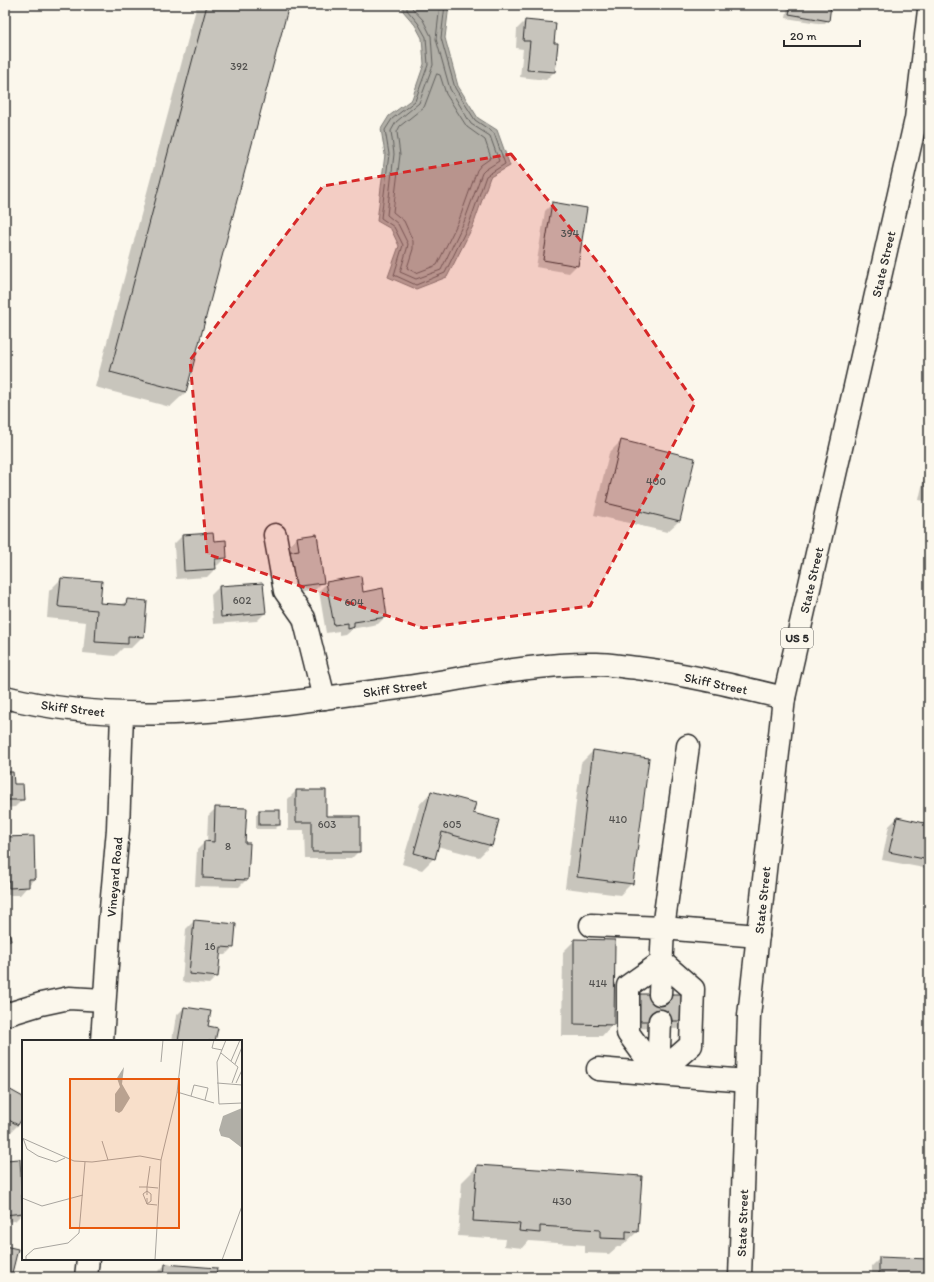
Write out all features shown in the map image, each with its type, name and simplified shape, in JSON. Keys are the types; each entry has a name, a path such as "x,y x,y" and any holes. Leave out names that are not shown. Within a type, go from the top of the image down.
{"main road":[{"name":"State Street","path":"740,1277 750,1016 784,698 900,191 923,109 929,10"},
{"path":"275,534 285,591 304,618 324,698"},
{"name":"Skiff Street","path":"5,697 29,703 79,711 122,714 187,713 268,706 402,688 547,665 599,664 658,671 730,685 784,698"},
{"name":"Vineyard Road","path":"102,1040 118,829 122,714"},
{"path":"660,994 663,928 688,746"},
{"path":"591,925 663,928 758,936"},
{"path":"658,1074 692,1045 693,989 662,962"},
{"path":"658,1074 628,1033 628,986 662,962"},
{"path":"5,1015 41,1004 68,998 104,1000"},
{"path":"658,1074 660,1021"},
{"path":"598,1069 747,1081"},
{"path":"86,1277 88,1260"}],"highlighted area":[{"path":"511,154 604,270 695,403 590,606 423,628 207,554 190,360 323,186"}],"water":[{"path":"403,5 449,5 445,38 458,86 478,118 497,130 510,166 490,177 473,226 447,277 416,289 388,277 399,246 391,229 377,221 385,154 381,129 389,116 412,99 424,64 422,38 415,25 403,11"}],"building":[{"path":"207,5 289,5 186,392 110,372"},
{"path":"791,5 831,5 829,21 789,14"},
{"path":"525,20 556,23 554,43 558,43 555,72 527,70 530,41 523,41"},
{"path":"552,202 587,208 578,266 543,260"},
{"path":"621,440 695,458 680,521 606,503"},
{"path":"213,533 214,541 226,540 227,558 215,559 216,569 184,571 182,535"},
{"path":"317,534 324,583 291,587 286,552 299,550 297,537"},
{"path":"361,576 363,592 383,588 387,617 354,622 354,626 347,628 347,623 334,625 326,582"},
{"path":"61,578 102,581 100,603 126,605 127,599 147,601 144,637 128,636 128,644 95,642 97,610 58,606"},
{"path":"263,583 266,613 221,617 219,586"},
{"path":"593,750 649,758 633,884 577,877"},
{"path":"5,772 13,772 14,784 23,784 24,800 5,800"},
{"path":"296,790 326,790 326,816 360,816 360,852 312,852 312,822 296,822"},
{"path":"431,791 476,803 473,813 499,820 492,846 442,832 435,859 414,853"},
{"path":"215,807 247,808 245,843 250,843 248,880 203,878 204,841 214,842"},
{"path":"259,810 280,810 280,825 259,825"},
{"path":"897,817 929,824 929,860 889,852"},
{"path":"34,836 35,879 29,879 29,887 9,888 9,881 5,881 5,837"},
{"path":"5,915 11,941 5,942"},
{"path":"194,920 236,924 234,948 221,947 218,977 189,974"},
{"path":"574,939 615,940 614,1025 574,1024"},
{"path":"635,994 687,994 687,1021 634,1021"},
{"path":"184,1007 211,1011 208,1026 218,1028 215,1040 178,1040"},
{"path":"5,1087 22,1096 22,1119 18,1125 5,1118"},
{"path":"20,1159 22,1213 5,1215 5,1160"},
{"path":"477,1165 642,1176 638,1232 626,1231 626,1239 600,1238 600,1230 540,1226 540,1233 519,1231 520,1224 473,1221"},
{"path":"5,1246 18,1249 11,1277 5,1277"},
{"path":"879,1257 929,1259 929,1277 879,1277"},
{"path":"165,1264 217,1268 216,1277 164,1277"}]}
